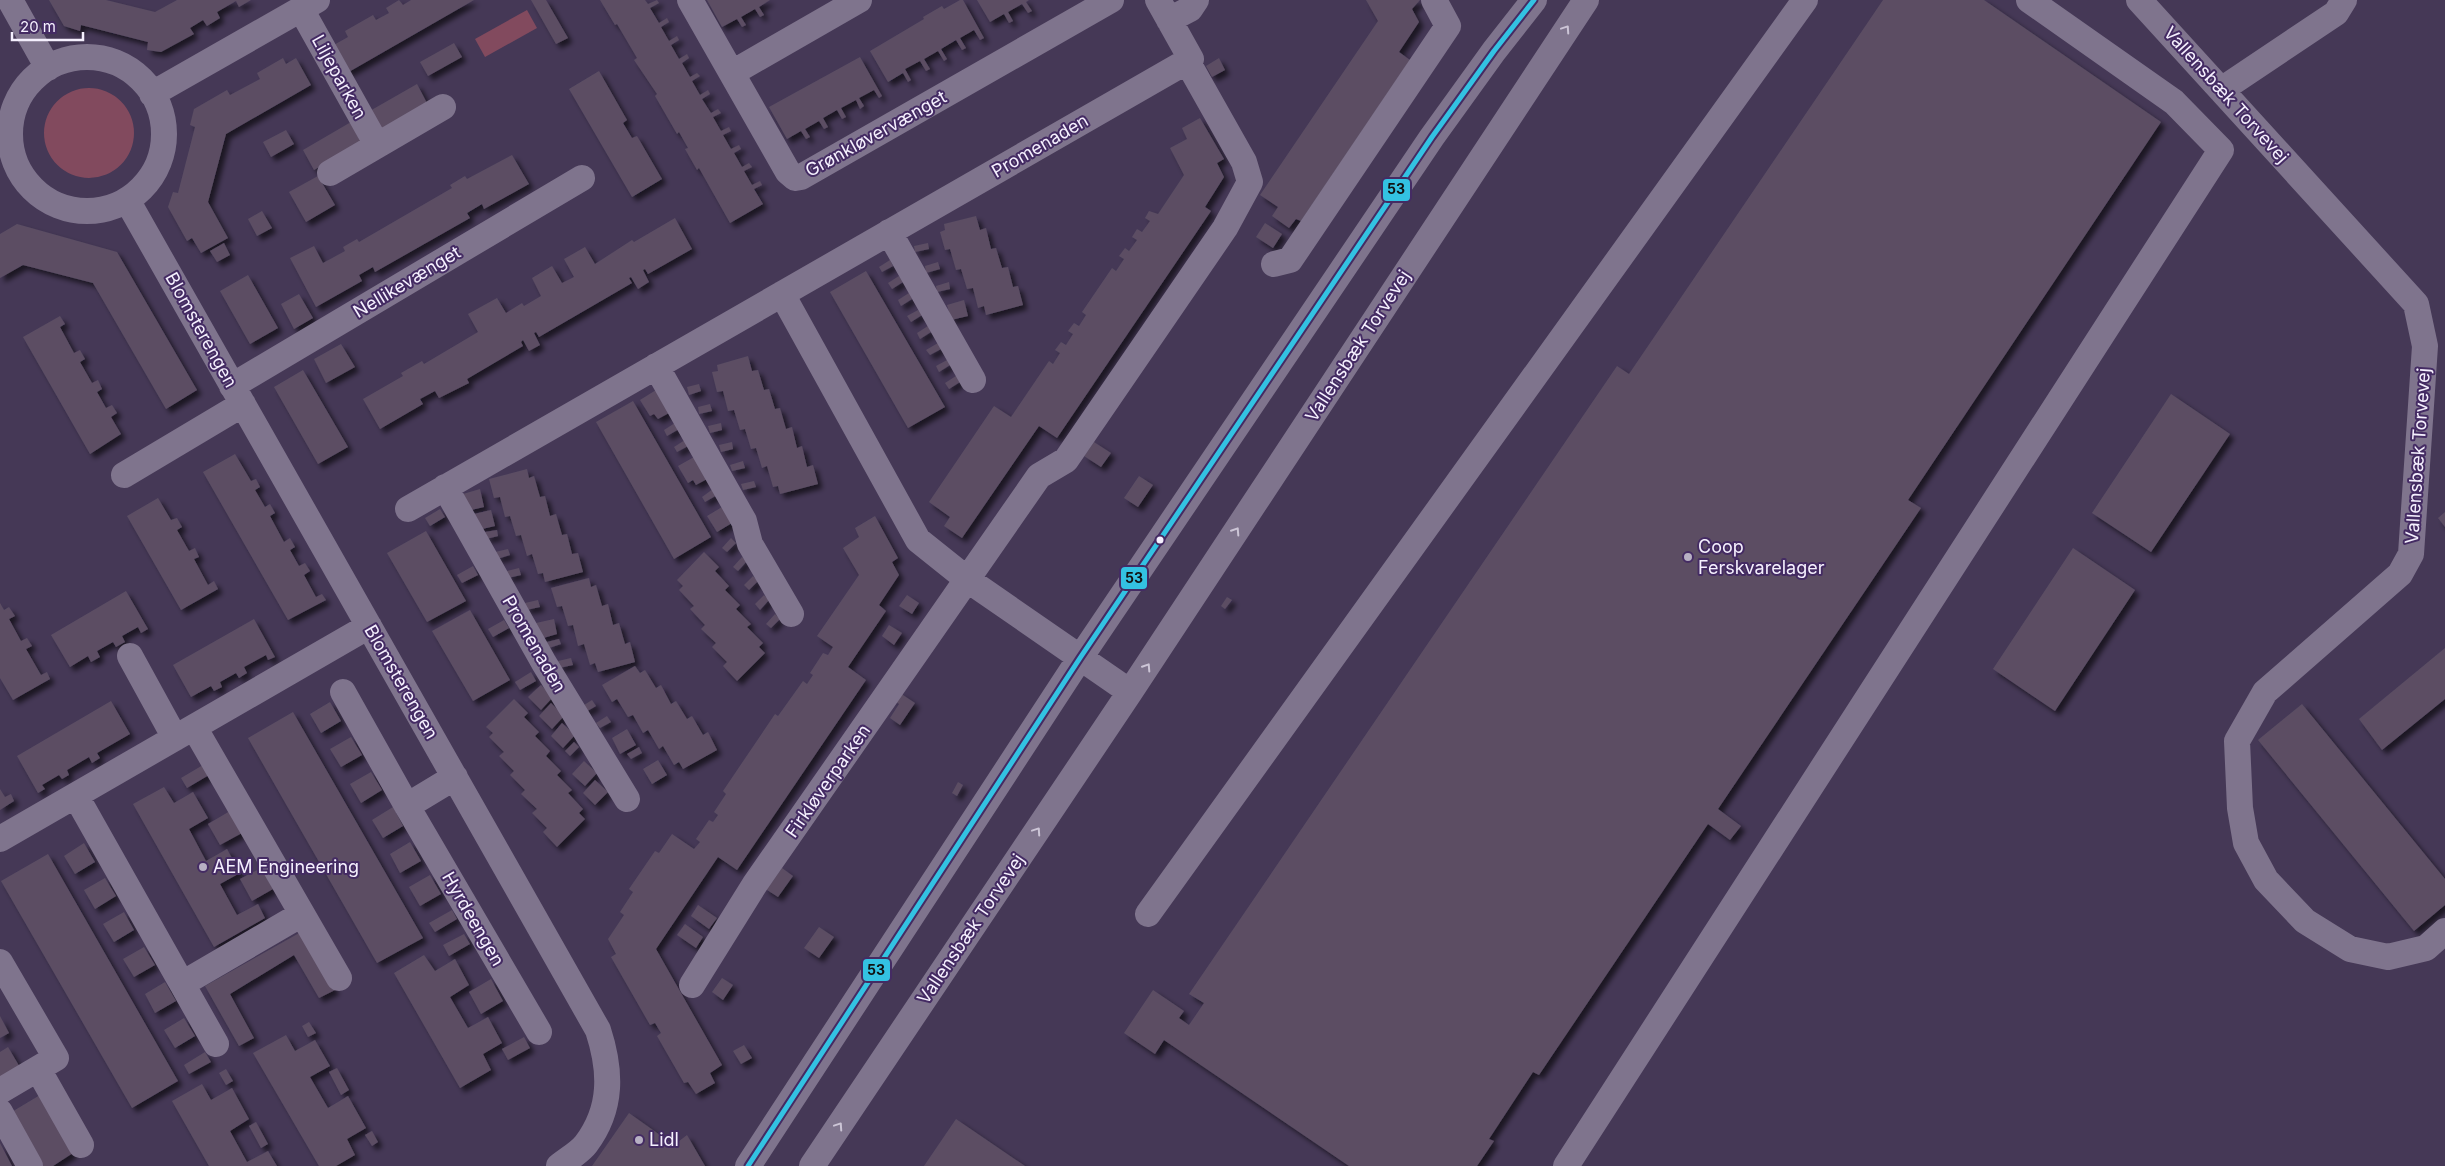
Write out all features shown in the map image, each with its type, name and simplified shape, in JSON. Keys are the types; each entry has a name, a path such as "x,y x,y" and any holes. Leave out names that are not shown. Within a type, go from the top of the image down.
{"street":[{"path":"10,0 48,68"},
{"name":"Grønkløvervænget","path":"690,0 788,172 795,178 801,177 1111,0"},
{"path":"732,73 859,0"},
{"path":"1163,10 1190,9 1196,0"},
{"path":"1274,264 1290,260 1448,26 1434,0"},
{"path":"748,1166 1080,658 1432,136 1534,0"},
{"name":"Vallensbæk Torvevej","path":"812,1166 1130,692 1586,0"},
{"path":"1148,914 1805,0"},
{"path":"1566,1166 2221,150 2174,102 2028,0"},
{"name":"Vallensbæk Torvevej","path":"2139,0 2416,304 2425,346 2411,554 2400,574 2265,692 2237,741 2240,808 2246,843 2266,880 2305,920 2350,950 2388,957 2426,948 2445,932"},
{"path":"2221,90 2336,13 2344,0"},
{"path":"152,94 309,5"},
{"name":"Liljeparken","path":"309,5 377,145"},
{"name":"Firkløverparken","path":"692,985 755,884 1039,476 1066,460 1225,228 1250,182 1244,162 1163,10"},
{"path":"87,57 102,59 132,72 152,94 162,121 162,149 153,174 142,188 128,200 110,208 91,211 63,208 10,179 12,114 23,91 34,78 48,68 71,59 87,57"},
{"name":"Promenaden","path":"408,509 1189,60"},
{"path":"330,172 443,107"},
{"name":"Nellikevænget","path":"124,475 237,395 582,178"},
{"name":"Blomsterengen","path":"128,200 598,1030 606,1054 609,1077 602,1114 586,1145 559,1166"},
{"path":"889,232 973,380"},
{"path":"782,294 918,540 968,580 1130,692"},
{"path":"656,366 744,521 750,544 791,614"},
{"name":"Promenaden","path":"445,487 564,698 627,799"},
{"path":"0,839 370,626"},
{"path":"130,656 185,732 302,914 340,978"},
{"name":"Hyrdeengen","path":"343,692 539,1032"},
{"path":"407,806 455,777"},
{"path":"76,796 216,1044"},
{"path":"182,984 302,914"},
{"path":"0,962 56,1058 0,1091"},
{"path":"38,1069 81,1145"},
{"path":"0,1112 30,1166"}],"shaded area":[{"path":"527,10 537,28 485,57 475,39"},
{"path":"89,88 106,91 121,101 131,116 134,133 131,150 121,165 106,175 89,178 72,175 57,165 47,150 44,133 47,116 57,101 72,91"}],"building":[{"path":"49,0 106,0 155,12 177,0 251,0 239,7 236,1 217,12 220,18 207,26 203,20 190,28 194,34 161,52 147,50 148,42 81,25 80,31 64,26"},
{"path":"399,0 403,5 411,0 474,0 347,73 332,46 348,37 345,31 373,15 376,20 389,13 386,8"},
{"path":"531,0 546,0 568,38 556,44"},
{"path":"600,0 645,0 648,4 657,0 659,3 650,8 659,23 667,18 669,22 661,27 669,41 677,36 679,40 671,45 679,59 687,54 689,58 682,63 690,77 697,73 700,76 692,81 700,95 708,90 710,94 702,99 711,113 718,109 721,113 713,117 721,131 729,127 731,131 723,135 731,149 739,145 741,149 734,153 742,167 749,163 752,167 744,171 752,185 760,181 762,185 754,189 763,204 730,223 699,168 697,170 685,149 688,148 679,132 677,134 655,96 657,94 634,60 637,58"},
{"path":"707,0 770,0 759,7 764,15 760,17 755,9 741,17 746,25 742,27 737,19 722,27"},
{"path":"963,0 984,38 980,40 974,30 960,38 966,48 962,50 956,40 941,49 947,59 944,61 938,51 924,59 930,69 926,71 920,61 905,69 911,80 908,82 903,73 888,82 870,51 942,6 944,9"},
{"path":"977,0 1029,0 1026,2 1032,11 1028,13 1022,4 1008,12 1013,21 1009,23 1004,14 990,22"},
{"path":"1366,0 1420,0 1412,9 1419,22 1399,52 1410,60 1301,221 1296,219 1289,228 1272,216 1278,207 1260,195 1378,21"},
{"name":"Coop Ferskvarelager","path":"1883,0 1984,0 2161,122 1908,500 1921,508 1718,809 1741,826 1730,840 1708,824 1539,1075 1533,1072 1489,1139 1494,1141 1477,1166 1349,1166 1164,1040 1155,1054 1124,1033 1153,990 1184,1011 1179,1018 1189,1025 1204,1003 1189,994 1617,366 1629,374"},
{"path":"454,43 462,57 428,76 420,62"},
{"path":"860,57 882,96 879,98 874,90 859,98 864,106 860,109 856,100 841,108 846,117 842,119 837,110 823,118 828,127 824,129 819,121 805,129 810,137 806,139 801,131 787,139 769,107"},
{"path":"283,58 286,64 296,58 311,85 226,134 208,202 228,238 201,253 192,238 187,241 168,207 173,192 178,193 195,127 190,125 194,109 227,90 230,95 260,79 257,73"},
{"path":"1219,58 1225,70 1212,77 1206,66"},
{"path":"599,71 627,120 623,123 632,138 637,136 662,179 632,197 569,89"},
{"path":"417,84 428,105 379,133 368,112"},
{"path":"1200,118 1224,159 1217,163 1224,177 1205,207 1211,211 1057,438 1039,426 962,538 944,526 950,517 929,502 994,406 1011,417 1049,361 1053,364 1060,353 1055,350 1061,342 1066,345 1073,334 1068,331 1074,323 1079,326 1086,315 1082,312 1112,268 1116,271 1124,259 1119,256 1125,248 1129,251 1137,240 1132,237 1137,229 1142,232 1150,221 1145,218 1149,211 1158,214 1184,175 1170,148 1187,139 1182,128"},
{"path":"351,122 361,143 314,170 303,150"},
{"path":"286,130 294,144 271,157 263,142"},
{"path":"512,155 529,184 484,209 482,204 467,213 470,218 375,272 373,267 359,275 362,281 316,307 290,258 314,246 323,263 345,251 343,247 357,239 359,242 452,188 450,185 465,176 467,179"},
{"path":"318,176 335,205 306,222 289,192"},
{"path":"262,211 272,228 257,236 248,219"},
{"path":"976,216 980,230 986,228 991,249 996,248 1002,268 1008,267 1013,287 1018,286 1023,305 986,315 984,306 978,308 973,288 967,289 961,269 956,270 950,249 945,250 940,232 945,230 944,224"},
{"path":"675,218 692,249 648,274 645,269 643,270 649,282 638,289 631,277 629,278 632,283 539,337 536,332 534,333 540,345 529,351 523,340 521,342 523,346 467,379 469,383 439,398 435,391 420,399 423,404 380,429 363,399 403,376 401,373 422,361 424,364 478,332 468,314 497,298 506,313 522,303 524,306 541,296 532,278 552,266 562,283 574,277 564,259 585,247 595,264 632,240 634,242"},
{"path":"1265,223 1282,234 1273,248 1256,237"},
{"path":"17,224 117,252 197,390 166,409 93,283 23,265 0,278 0,234"},
{"path":"224,243 230,255 217,262 210,251"},
{"path":"928,243 929,249 915,252 914,246"},
{"path":"890,260 893,266 882,272 879,267"},
{"path":"938,262 940,269 926,273 925,266"},
{"path":"866,271 945,407 908,428 830,292"},
{"path":"248,275 278,328 250,344 220,291"},
{"path":"899,276 903,282 892,289 888,283"},
{"path":"949,282 950,289 937,292 936,286"},
{"path":"909,293 912,299 901,306 898,300"},
{"path":"299,294 313,318 294,329 281,304"},
{"path":"964,300 968,316 951,320 947,305"},
{"path":"918,310 922,315 911,322 907,316"},
{"path":"60,316 65,324 60,327 74,353 80,350 85,359 80,362 92,383 98,380 102,389 97,392 106,408 112,405 117,413 111,417 121,434 90,454 23,337"},
{"path":"928,326 931,332 920,339 917,333"},
{"path":"938,343 941,349 930,355 926,350"},
{"path":"341,344 355,367 326,383 314,359"},
{"path":"748,356 752,371 758,370 764,390 769,389 775,409 780,408 786,429 792,427 797,448 802,446 807,467 813,465 818,484 780,494 778,486 773,487 767,466 762,468 756,448 751,449 745,429 740,430 734,410 728,411 723,391 717,392 712,372 718,371 717,365"},
{"path":"947,360 950,365 939,372 936,366"},
{"path":"303,370 348,447 318,464 274,387"},
{"path":"956,376 960,382 949,389 945,383"},
{"path":"699,384 701,391 689,395 687,387"},
{"path":"656,390 669,413 658,419 654,414 650,416 640,400"},
{"path":"2171,394 2230,434 2151,552 2092,513"},
{"path":"633,401 711,537 674,559 596,422"},
{"path":"710,404 712,411 699,414 698,407"},
{"path":"675,423 679,429 667,436 664,430"},
{"path":"721,423 722,430 710,433 708,426"},
{"path":"685,440 688,446 677,452 674,447"},
{"path":"732,442 733,449 721,452 719,445"},
{"path":"1094,442 1111,453 1101,467 1084,456"},
{"path":"235,454 251,481 256,479 260,487 255,490 265,507 270,504 275,513 270,516 284,542 290,538 295,547 290,550 299,566 305,563 310,571 304,575 316,597 322,594 326,600 288,620 203,472"},
{"path":"694,457 707,479 696,485 693,480 688,483 678,466"},
{"path":"743,461 745,468 732,471 730,465"},
{"path":"527,469 529,478 534,476 540,497 545,496 550,516 556,514 562,535 567,534 572,554 578,553 583,572 545,582 543,573 538,574 532,554 527,556 521,535 516,536 510,516 505,517 500,497 494,498 489,479"},
{"path":"1139,476 1153,485 1138,507 1124,498"},
{"path":"754,481 756,487 743,490 741,484"},
{"path":"480,489 484,507 467,511 463,494"},
{"path":"713,489 717,495 705,502 702,497"},
{"path":"158,498 171,520 177,518 182,527 177,530 189,551 195,548 199,557 194,559 208,585 214,581 218,589 181,610 127,516"},
{"path":"722,507 732,523 717,532 707,516"},
{"path":"440,509 445,517 430,526 425,518"},
{"path":"491,510 495,526 478,530 474,514"},
{"path":"2445,512 2445,527 2438,518"},
{"path":"875,516 898,558 892,562 899,575 879,605 886,611 848,667 866,680 737,870 718,857 656,949 722,1065 710,1073 715,1083 696,1094 688,1082 684,1083 657,1036 661,1033 655,1023 650,1025 611,957 616,954 608,939 624,915 620,912 633,892 629,889 655,851 659,853 672,834 694,849 700,842 696,839 709,820 713,822 718,815 714,812 726,794 723,791 775,714 778,716 803,681 807,684 813,675 810,673 823,653 828,655 833,647 817,636 859,575 843,548 859,537 855,528"},
{"path":"497,530 498,536 486,539 485,532"},
{"path":"426,531 466,601 427,622 387,553"},
{"path":"731,538 736,543 727,552 722,548"},
{"path":"2073,548 2135,590 2055,711 1993,669"},
{"path":"508,549 510,555 497,559 495,552"},
{"path":"704,552 719,567 715,571 729,586 725,590 740,605 736,609 751,624 747,627 763,643 759,647 765,653 737,681 723,666 727,662 712,647 716,643 701,629 705,625 690,609 694,606 679,590 683,586 677,580"},
{"path":"742,557 747,561 738,571 733,567"},
{"path":"473,566 478,575 462,583 457,575"},
{"path":"519,568 521,575 508,578 507,571"},
{"path":"753,576 758,581 749,590 744,585"},
{"path":"589,578 591,587 596,585 602,606 608,604 613,625 619,623 625,644 630,642 635,662 598,672 595,663 590,665 584,644 578,646 573,625 568,626 562,606 557,607 551,588"},
{"path":"126,591 148,629 141,633 138,627 122,636 125,642 116,647 113,642 97,651 100,657 91,662 88,656 70,667 51,635"},
{"path":"764,595 769,600 760,610 755,604"},
{"path":"907,595 919,603 912,614 899,606"},
{"path":"1227,597 1232,600 1225,609 1221,606"},
{"path":"538,600 540,607 526,610 525,603"},
{"path":"0,603 4,610 9,607 15,616 9,619 21,641 27,638 32,646 26,649 41,675 47,672 50,679 13,700 0,678"},
{"path":"470,610 510,680 473,701 432,631"},
{"path":"775,614 780,619 771,628 766,624"},
{"path":"254,619 275,657 268,660 266,655 244,667 247,673 239,678 236,673 220,682 222,687 214,691 211,686 191,697 173,665"},
{"path":"554,619 557,634 540,639 536,623"},
{"path":"504,620 509,628 493,637 488,629"},
{"path":"889,625 902,633 894,645 882,636"},
{"path":"559,639 561,644 549,648 547,642"},
{"path":"2445,648 2445,699 2382,750 2359,719"},
{"path":"571,658 573,665 559,668 558,661"},
{"path":"635,666 640,673 645,670 656,688 661,685 671,704 676,701 687,719 692,716 703,735 708,732 717,750 683,769 679,762 674,765 663,746 659,749 648,730 643,733 633,715 628,717 617,699 612,702 602,685"},
{"path":"531,672 536,681 520,690 515,682"},
{"path":"541,685 553,697 541,710 528,697"},
{"path":"900,693 915,703 900,725 890,718 899,704 895,701"},
{"path":"514,699 528,713 524,717 539,732 535,736 550,751 546,756 561,771 557,775 572,790 568,793 583,809 579,813 585,819 557,847 543,832 547,828 532,813 537,809 521,794 525,790 510,775 514,771 499,756 504,752 489,737 493,733 486,727"},
{"path":"592,700 596,706 584,713 581,707"},
{"path":"111,701 130,734 97,753 100,758 92,763 89,757 67,770 69,775 62,779 59,775 42,785 45,789 38,793 17,756"},
{"path":"330,702 341,721 321,733 310,714"},
{"path":"551,703 564,716 552,729 539,716"},
{"path":"2302,704 2445,879 2445,905 2414,931 2258,740"},
{"path":"293,712 423,938 377,963 248,738"},
{"path":"607,716 611,722 600,728 596,723"},
{"path":"562,723 575,735 563,748 551,736"},
{"path":"627,729 636,745 620,754 612,738"},
{"path":"351,737 362,755 341,767 330,749"},
{"path":"574,742 579,747 570,756 565,751"},
{"path":"639,747 642,753 631,759 627,754"},
{"path":"658,760 667,775 652,784 643,769"},
{"path":"584,761 597,773 585,786 572,774"},
{"path":"203,765 209,775 187,788 181,778"},
{"path":"371,772 382,790 361,803 350,784"},
{"path":"595,780 608,792 595,805 583,793"},
{"path":"958,782 963,785 957,796 952,793"},
{"name":"AEM Engineering","path":"164,787 174,803 193,792 208,818 189,829 206,861 227,849 240,873 220,884 237,915 258,904 265,918 214,947 133,804"},
{"path":"0,789 5,797 11,794 14,801 0,810"},
{"path":"393,807 403,826 383,838 372,820"},
{"path":"230,811 242,833 220,845 208,824"},
{"path":"410,842 421,861 400,873 390,854"},
{"path":"84,843 95,862 75,874 64,856"},
{"path":"48,854 178,1081 132,1108 1,881"},
{"path":"261,868 273,889 252,901 240,879"},
{"path":"782,868 793,876 778,897 764,888 769,880 772,882"},
{"path":"430,875 441,894 420,906 409,887"},
{"path":"105,878 116,896 95,909 84,890"},
{"path":"698,905 717,918 709,929 691,916"},
{"path":"452,910 457,919 435,932 429,923"},
{"path":"124,912 134,930 114,942 103,924"},
{"path":"685,924 703,937 696,948 677,935"},
{"path":"819,927 834,937 819,958 804,948"},
{"path":"301,932 335,990 319,998 294,955 230,994 254,1038 239,1046 205,986"},
{"path":"464,934 470,944 449,956 443,945"},
{"path":"144,947 155,965 134,977 123,959"},
{"path":"424,955 435,971 455,959 469,985 450,997 468,1028 488,1017 502,1043 483,1054 491,1070 460,1088 394,973"},
{"path":"722,978 733,985 723,1000 712,992"},
{"path":"491,979 503,1001 481,1014 469,992"},
{"path":"165,982 176,1001 155,1013 145,994"},
{"path":"0,1016 9,1033 0,1038"},
{"path":"184,1018 195,1036 175,1048 164,1030"},
{"path":"309,1022 316,1033 308,1037 302,1026"},
{"path":"286,1035 295,1051 315,1040 330,1066 310,1077 328,1108 348,1096 366,1128 347,1139 355,1155 336,1166 319,1166 253,1053"},
{"path":"524,1037 530,1048 508,1060 502,1049"},
{"path":"744,1045 752,1058 741,1064 733,1051"},
{"path":"8,1047 21,1069 0,1078 0,1052"},
{"path":"205,1052 211,1062 189,1074 184,1065"},
{"path":"337,1068 349,1090 341,1095 329,1072"},
{"path":"226,1069 233,1081 226,1085 219,1073"},
{"path":"202,1084 211,1100 232,1088 249,1119 230,1131 247,1162 268,1151 277,1166 209,1166 172,1101"},
{"path":"40,1095 73,1153 53,1166 41,1166 10,1113"},
{"name":"Lidl","path":"629,1113 674,1145 687,1135 705,1166 592,1166"},
{"path":"956,1119 1025,1166 924,1166"},
{"path":"256,1122 268,1144 261,1148 249,1126"},
{"path":"372,1131 378,1142 372,1146 365,1135"},
{"path":"0,1143 12,1166 0,1166"}],"transit line":[{"name":"53","path":"748,1166 1080,658 1432,137 1494,51 1534,0"}],"place":[{"name":"Coop Ferskvarelager","path":"1688,557"},
{"name":"AEM Engineering","path":"203,867"},
{"name":"Lidl","path":"639,1140"}]}
